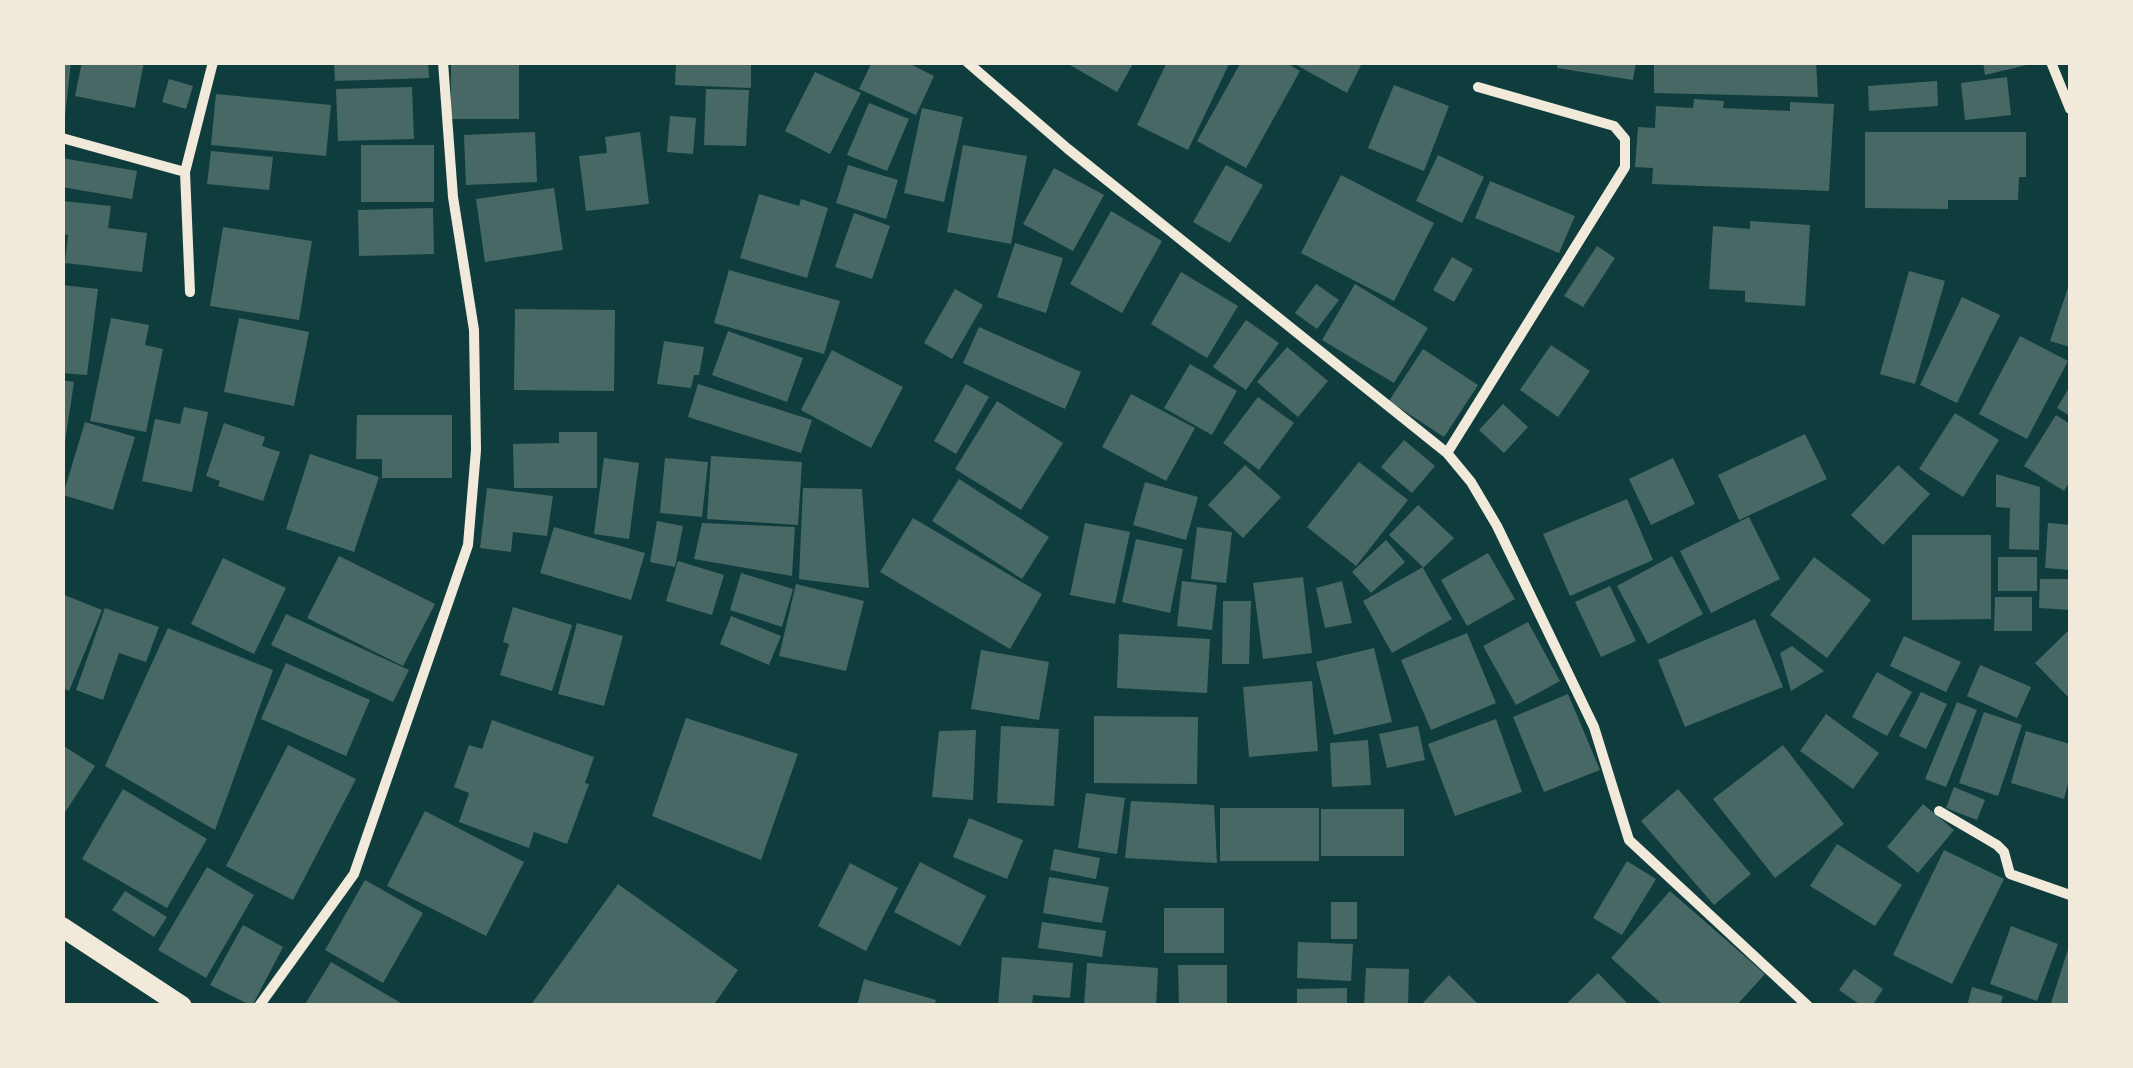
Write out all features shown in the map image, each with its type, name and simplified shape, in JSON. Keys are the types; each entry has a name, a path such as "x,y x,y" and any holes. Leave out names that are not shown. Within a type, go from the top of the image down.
{"main road":[{"path":"62,927 182,1006"}],"street":[{"path":"190,292 185,172 213,62"},
{"path":"259,1006 354,874 468,544 476,450 474,330 454,197 443,62"},
{"path":"967,62 1068,149 1447,453 1471,482 1497,526 1594,726 1629,840 1808,1006"},
{"path":"2051,62 2070,109"},
{"path":"1447,453 1625,168 1625,139 1614,126 1478,87"},
{"path":"62,138 185,172"},
{"path":"1939,811 1997,845 2004,852 2010,874 2070,895"}],"building":[{"path":"62,62 71,62 65,116 62,116"},
{"path":"82,62 144,62 135,108 75,96"},
{"path":"334,62 428,62 429,78 335,81"},
{"path":"451,62 519,62 519,119 451,119"},
{"path":"676,62 751,62 751,88 675,85"},
{"path":"872,62 906,62 934,76 916,115 859,89"},
{"path":"1134,62 1117,92 1070,65"},
{"path":"1167,62 1230,62 1188,150 1137,125"},
{"path":"1241,62 1285,62 1300,71 1246,168 1197,141"},
{"path":"1291,62 1356,62 1361,65 1347,93"},
{"path":"1558,62 1636,62 1633,80 1557,68"},
{"path":"1654,62 1816,62 1818,97 1654,93"},
{"path":"1983,62 2030,62 2031,64 1985,75"},
{"path":"815,72 861,93 830,154 785,131"},
{"path":"2007,77 2011,115 1965,120 1961,83"},
{"path":"169,79 193,86 186,109 162,102"},
{"path":"1937,81 1938,106 1869,111 1868,86"},
{"path":"1394,85 1449,106 1424,171 1368,148"},
{"path":"412,87 414,139 338,141 336,89"},
{"path":"706,89 749,90 746,146 704,145"},
{"path":"216,94 331,105 326,156 211,145"},
{"path":"1694,99 1724,101 1723,108 1790,111 1790,102 1834,104 1829,191 1652,184 1653,168 1635,167 1638,127 1655,128 1656,106 1693,108"},
{"path":"869,103 909,119 887,171 847,155"},
{"path":"922,108 963,117 944,202 904,193"},
{"path":"670,116 696,118 693,154 667,152"},
{"path":"535,132 537,182 466,185 464,135"},
{"path":"640,132 649,204 586,211 579,156 607,153 605,137"},
{"path":"1865,132 2026,132 2026,177 2019,177 2018,200 1948,200 1948,209 1865,208"},
{"path":"361,145 434,145 434,202 361,202"},
{"path":"963,145 1027,156 1011,244 947,232"},
{"path":"211,151 273,157 269,190 207,184"},
{"path":"1438,155 1484,177 1462,223 1416,201"},
{"path":"62,158 137,171 132,199 62,187"},
{"path":"848,165 898,180 886,219 836,203"},
{"path":"1226,165 1263,185 1230,243 1193,222"},
{"path":"1054,168 1104,195 1073,251 1023,224"},
{"path":"1341,175 1434,223 1394,301 1301,253"},
{"path":"1490,181 1575,216 1559,253 1475,218"},
{"path":"554,188 563,250 485,262 476,199"},
{"path":"759,194 799,206 801,199 828,208 807,278 740,258"},
{"path":"62,201 111,206 108,228 147,233 142,272 65,263 68,235 62,234"},
{"path":"433,208 434,254 359,256 358,210"},
{"path":"1111,211 1162,241 1122,313 1070,284"},
{"path":"854,213 890,226 872,279 835,267"},
{"path":"1750,221 1810,225 1805,306 1745,302 1745,291 1709,289 1713,226 1750,229"},
{"path":"223,227 312,241 299,320 210,306"},
{"path":"1015,243 1063,258 1046,313 997,297"},
{"path":"1597,246 1615,258 1583,307 1564,296"},
{"path":"1452,257 1473,269 1454,302 1433,290"},
{"path":"729,270 840,301 824,354 714,323"},
{"path":"1909,271 1945,281 1915,384 1880,374"},
{"path":"1181,272 1238,306 1207,358 1151,324"},
{"path":"2070,282 2070,347 2050,341"},
{"path":"1316,284 1339,300 1317,329 1295,313"},
{"path":"1355,284 1428,328 1394,383 1322,340"},
{"path":"62,285 98,289 87,375 62,373"},
{"path":"955,289 983,305 952,359 924,343"},
{"path":"1962,297 2000,315 1957,403 1920,385"},
{"path":"515,309 615,310 614,391 514,390"},
{"path":"111,318 149,325 145,345 163,349 146,432 90,421"},
{"path":"239,318 309,332 294,406 224,392"},
{"path":"1246,320 1279,343 1246,390 1213,367"},
{"path":"979,327 1081,372 1065,409 963,363"},
{"path":"728,331 803,358 787,402 712,375"},
{"path":"2020,336 2068,361 2027,439 1979,414"},
{"path":"664,341 704,347 699,375 694,375 691,388 657,384"},
{"path":"1551,345 1590,371 1558,417 1520,390"},
{"path":"1287,347 1328,381 1298,417 1257,382"},
{"path":"1423,349 1478,385 1444,437 1389,401"},
{"path":"832,350 903,387 871,448 801,410"},
{"path":"1190,364 1237,391 1212,435 1164,408"},
{"path":"62,380 74,382 65,442 62,442"},
{"path":"698,384 812,420 801,453 688,417"},
{"path":"966,384 989,397 956,454 934,441"},
{"path":"2070,386 2070,416 2057,408"},
{"path":"1131,394 1195,428 1166,481 1102,447"},
{"path":"1258,397 1294,423 1259,470 1223,443"},
{"path":"997,401 1063,443 1021,510 955,469"},
{"path":"1503,404 1528,427 1504,453 1479,430"},
{"path":"184,407 208,412 192,492 142,481 155,419 180,424"},
{"path":"1955,413 1999,440 1963,497 1919,469"},
{"path":"357,415 452,415 452,478 382,478 382,459 356,459"},
{"path":"2056,415 2070,424 2070,481 2064,491 2024,466"},
{"path":"85,422 135,437 113,510 63,495"},
{"path":"224,423 265,437 262,446 280,452 263,501 218,486 220,481 206,476"},
{"path":"559,432 597,432 597,488 514,488 513,444 559,443"},
{"path":"1805,434 1827,479 1739,520 1718,475"},
{"path":"1404,440 1435,466 1412,493 1381,467"},
{"path":"310,454 379,477 354,552 286,529"},
{"path":"711,456 802,462 798,525 707,519"},
{"path":"604,458 639,463 629,539 594,534"},
{"path":"665,458 708,462 702,517 660,513"},
{"path":"1673,458 1695,504 1651,525 1629,479"},
{"path":"1359,462 1408,500 1356,566 1307,527"},
{"path":"1245,465 1281,497 1243,538 1208,505"},
{"path":"1898,465 1930,494 1883,545 1851,515"},
{"path":"1996,474 2040,487 2039,550 2009,549 2010,508 1996,507"},
{"path":"959,479 1049,537 1022,579 932,521"},
{"path":"1145,482 1198,497 1186,540 1133,525"},
{"path":"487,488 553,496 547,536 513,532 511,552 480,548"},
{"path":"803,488 862,489 869,588 799,579"},
{"path":"1627,499 1653,560 1570,596 1543,534"},
{"path":"1418,505 1454,538 1423,568 1452,619 1392,653 1363,601 1423,567 1389,535"},
{"path":"1749,517 1780,579 1711,613 1680,551"},
{"path":"913,518 1042,594 1010,649 880,572"},
{"path":"657,521 683,526 675,567 650,562"},
{"path":"702,523 795,527 792,576 694,559"},
{"path":"1085,523 1130,532 1115,604 1070,595"},
{"path":"2048,523 2070,525 2070,570 2045,568"},
{"path":"554,527 645,553 631,600 540,573"},
{"path":"1197,527 1232,532 1226,583 1191,579"},
{"path":"1912,535 1991,535 1991,619 1912,620"},
{"path":"1136,539 1183,549 1170,613 1122,602"},
{"path":"1386,540 1405,562 1371,593 1352,572"},
{"path":"1488,553 1515,599 1467,626 1441,580"},
{"path":"339,556 435,604 403,666 307,618"},
{"path":"1672,556 1703,614 1648,644 1617,586"},
{"path":"1814,557 1871,600 1827,658 1770,615"},
{"path":"1998,557 2037,557 2037,591 1998,591"},
{"path":"223,558 286,588 254,654 191,624"},
{"path":"678,561 724,575 712,615 666,601"},
{"path":"741,573 793,589 782,627 730,610"},
{"path":"1303,577 1312,653 1263,659 1253,583"},
{"path":"2040,579 2070,579 2070,610 2039,608"},
{"path":"1182,581 1217,585 1212,630 1177,626"},
{"path":"1342,581 1352,623 1325,628 1316,588"},
{"path":"796,584 864,601 846,671 779,656"},
{"path":"1610,586 1636,641 1601,657 1575,602"},
{"path":"62,594 102,610 69,691 62,688"},
{"path":"1995,597 2032,597 2032,631 1994,631"},
{"path":"1223,601 1251,601 1249,664 1222,664"},
{"path":"513,607 572,625 552,691 500,675 509,644 503,642"},
{"path":"105,608 159,627 146,662 119,653 103,700 76,690"},
{"path":"286,614 409,670 393,702 271,645"},
{"path":"731,616 781,636 769,665 720,644"},
{"path":"1755,619 1783,687 1685,727 1658,660"},
{"path":"1528,622 1560,681 1516,705 1483,646"},
{"path":"577,623 623,636 604,706 558,694"},
{"path":"168,628 273,670 215,830 105,766"},
{"path":"2070,629 2070,699 2035,663"},
{"path":"1467,633 1496,703 1431,730 1401,660"},
{"path":"1119,634 1210,639 1207,693 1117,688"},
{"path":"1904,636 1961,662 1946,692 1890,666"},
{"path":"1792,646 1824,671 1791,691 1780,653"},
{"path":"1374,648 1392,722 1334,735 1316,662"},
{"path":"981,650 1049,662 1039,720 971,709"},
{"path":"286,663 370,700 346,756 261,719"},
{"path":"1980,665 2031,687 2017,718 1967,696"},
{"path":"1877,672 1912,692 1887,736 1852,717"},
{"path":"1312,681 1318,751 1249,757 1243,687"},
{"path":"1921,692 1947,704 1926,749 1899,736"},
{"path":"1568,694 1600,770 1544,792 1513,717"},
{"path":"1957,702 1977,710 1946,787 1925,779"},
{"path":"1984,712 2022,725 1998,796 1959,783"},
{"path":"1826,714 1879,753 1853,789 1800,751"},
{"path":"1094,716 1198,717 1197,784 1094,783"},
{"path":"686,718 798,754 761,860 652,816"},
{"path":"1496,719 1522,792 1455,816 1428,744"},
{"path":"492,720 594,757 585,783 589,784 567,844 534,832 529,848 459,822 469,793 454,787 469,745 482,749"},
{"path":"1001,726 1059,729 1054,806 997,803"},
{"path":"1418,726 1425,760 1387,768 1379,734"},
{"path":"976,730 973,800 932,797 939,731"},
{"path":"2026,731 2070,744 2070,776 2064,799 2011,783"},
{"path":"1368,740 1371,785 1332,787 1330,743"},
{"path":"62,745 95,766 62,817"},
{"path":"288,745 356,779 293,900 226,866"},
{"path":"1783,745 1844,824 1775,878 1713,799"},
{"path":"1954,787 1985,800 1977,820 1946,808"},
{"path":"123,789 207,839 167,908 82,859"},
{"path":"1678,789 1751,874 1714,905 1641,821"},
{"path":"1086,793 1125,798 1117,854 1078,848"},
{"path":"1131,801 1214,805 1217,863 1125,858"},
{"path":"1923,804 1954,830 1918,873 1887,847"},
{"path":"1220,808 1319,808 1319,861 1220,861"},
{"path":"1321,809 1404,809 1404,856 1321,856"},
{"path":"425,811 524,862 486,936 387,886"},
{"path":"969,818 1023,840 1007,879 953,857"},
{"path":"1837,844 1902,885 1875,926 1810,886"},
{"path":"1054,849 1100,858 1096,879 1050,870"},
{"path":"1944,850 2004,879 1952,984 1893,955"},
{"path":"1627,861 1656,879 1622,935 1593,918"},
{"path":"920,862 986,896 960,946 894,912"},
{"path":"850,863 898,888 866,951 818,926"},
{"path":"207,867 254,895 206,978 158,950"},
{"path":"1049,877 1109,887 1102,923 1043,913"},
{"path":"365,880 423,913 383,983 325,950"},
{"path":"618,884 738,970 713,1006 530,1006"},
{"path":"125,891 167,917 154,937 112,910"},
{"path":"1670,891 1765,974 1736,1006 1664,1006 1611,958"},
{"path":"1331,902 1357,902 1357,939 1331,939"},
{"path":"1164,908 1224,908 1224,953 1164,953"},
{"path":"1042,922 1106,931 1102,957 1038,948"},
{"path":"243,925 283,947 252,1006 210,985"},
{"path":"2011,926 2058,944 2037,1001 1990,984"},
{"path":"1298,942 1353,944 1351,981 1297,978"},
{"path":"2070,943 2070,1006 2050,1006"},
{"path":"1002,957 1073,963 1070,998 1033,995 1032,1006 998,1006"},
{"path":"331,962 406,1006 304,1006"},
{"path":"1087,963 1158,968 1156,1006 1084,1006"},
{"path":"1178,965 1227,965 1227,1006 1179,1006"},
{"path":"1366,968 1409,969 1408,1006 1364,1006"},
{"path":"1854,969 1883,989 1872,1006 1862,1006 1839,990"},
{"path":"1598,973 1630,1006 1564,1006"},
{"path":"1449,975 1480,1006 1420,1006"},
{"path":"864,979 936,1000 934,1006 857,1006"},
{"path":"1972,987 2003,996 2000,1006 1967,1006"},
{"path":"1347,988 1347,1006 1297,1006 1297,989"}]}
